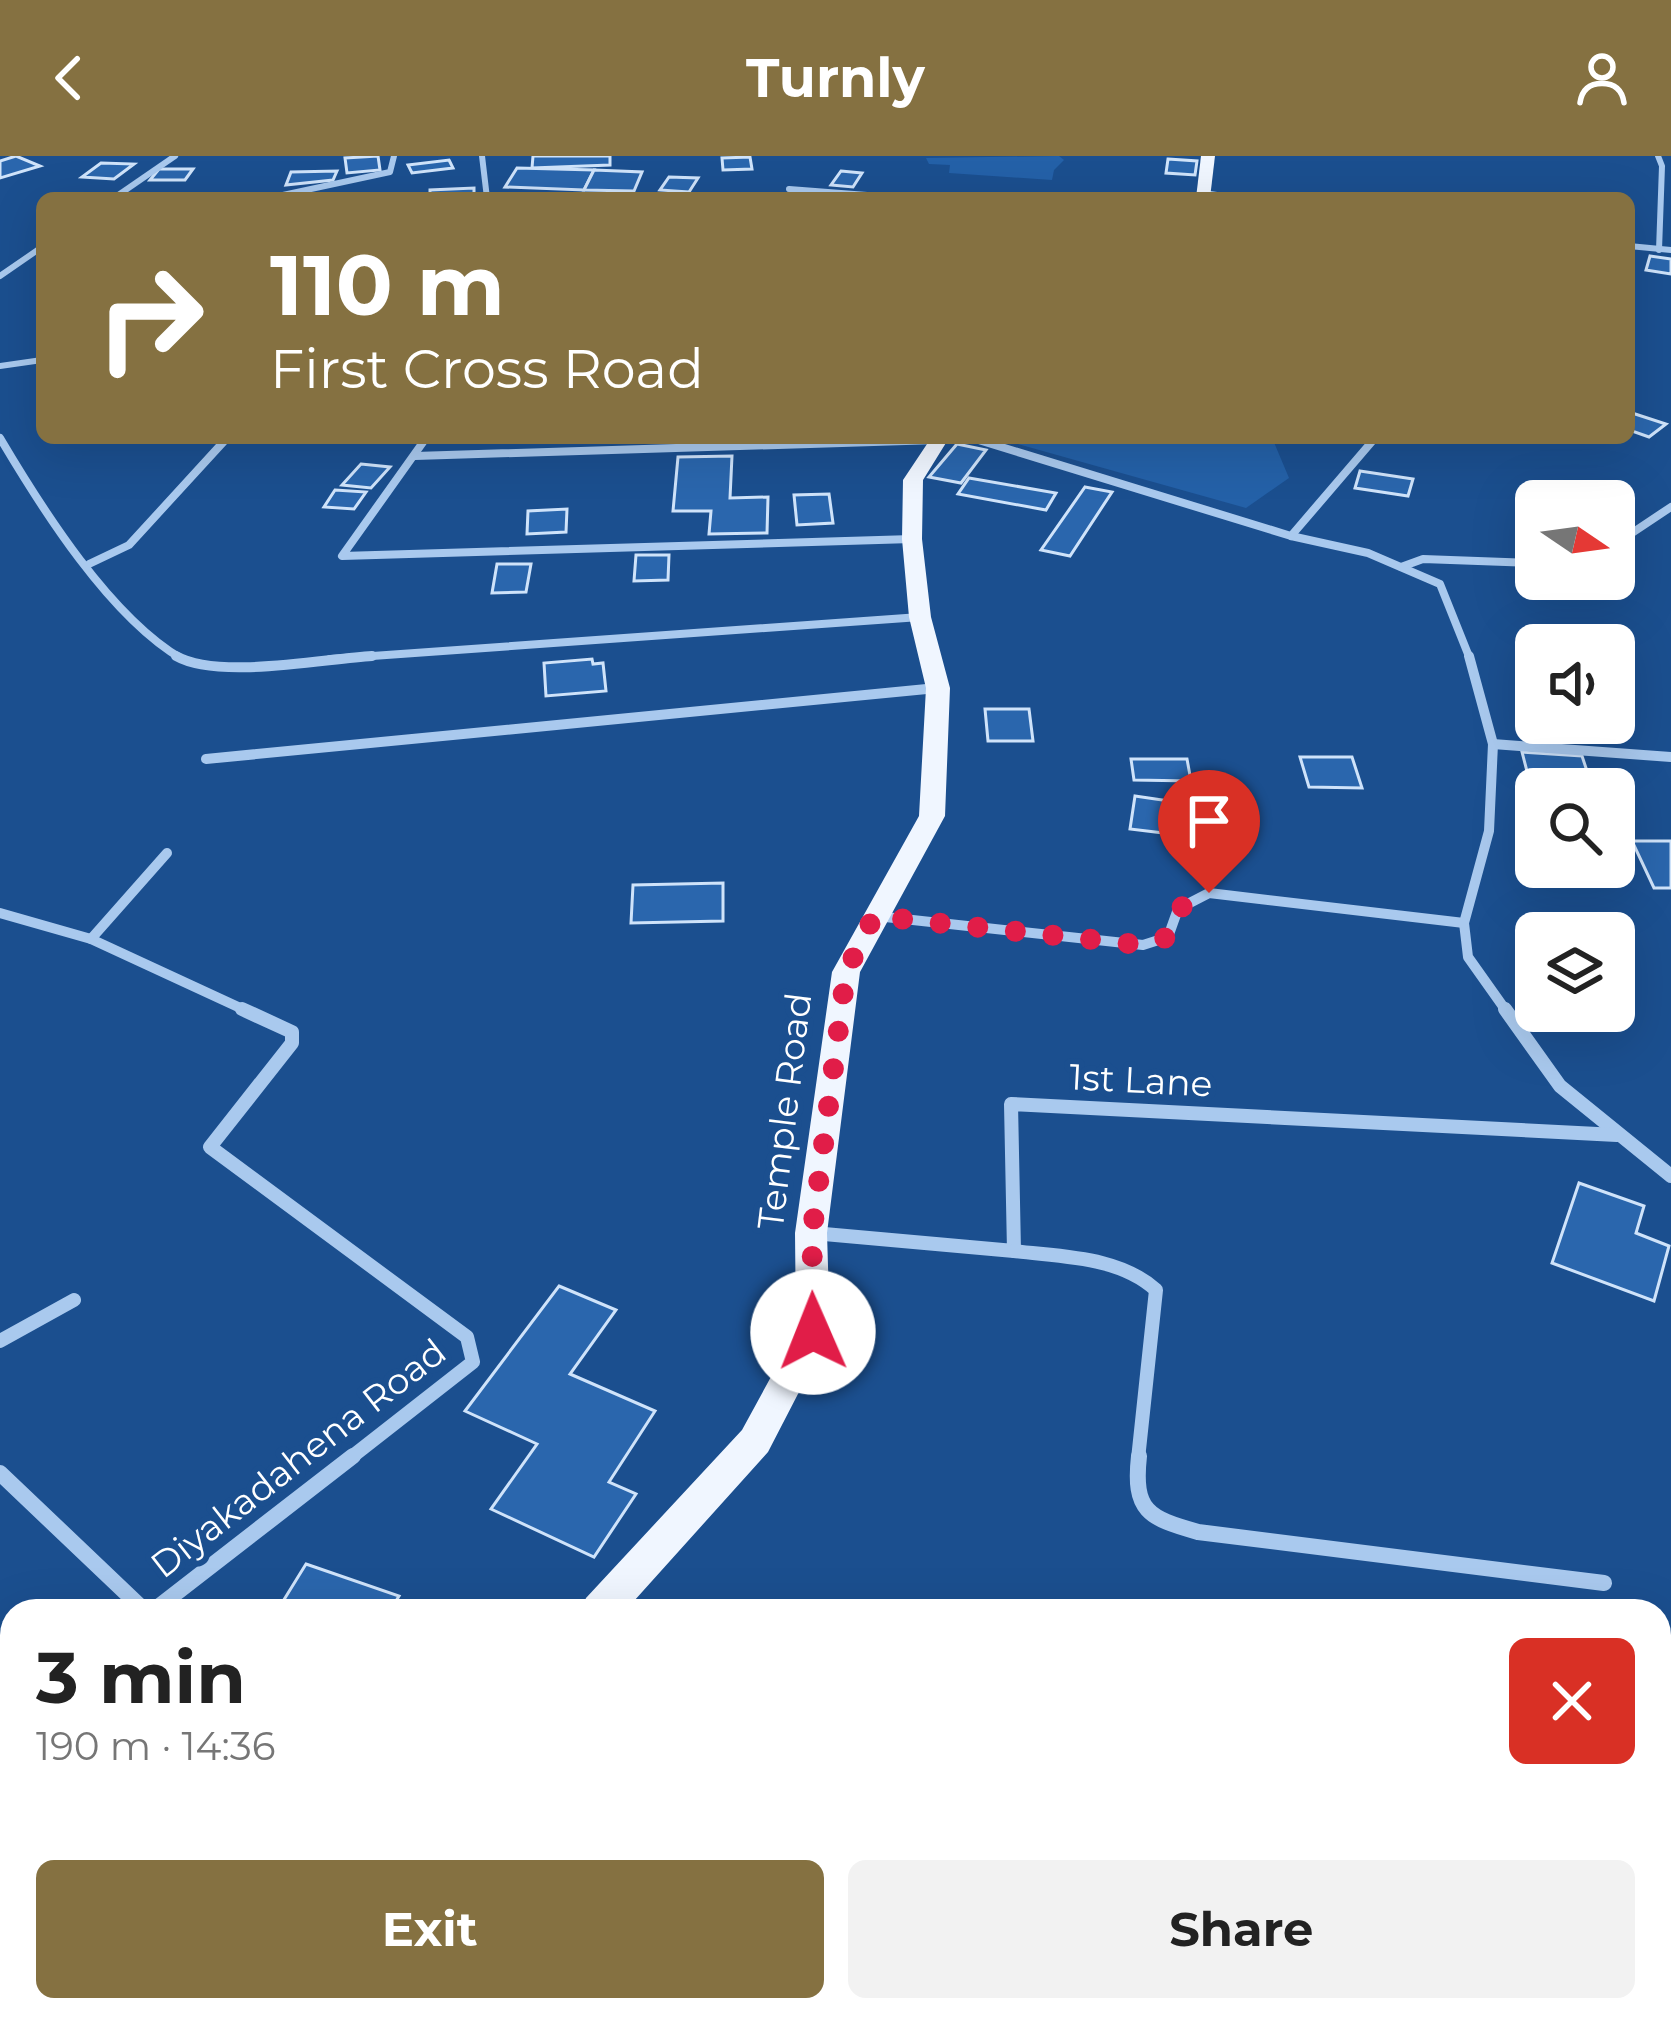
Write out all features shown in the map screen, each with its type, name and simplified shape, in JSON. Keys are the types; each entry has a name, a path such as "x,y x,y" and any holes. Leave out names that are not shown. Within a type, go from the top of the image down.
{"main road":[{"path":"1204,192 1208,156"},
{"name":"Temple Road","path":"611,1599 755,1441 813,1332 812,1233 846,972 932,816 938,688 920,617 912,539 913,480 936,444"}],"street":[{"path":"123,192 175,156"},
{"path":"297,192 390,172 394,156"},
{"path":"482,156 486,192"},
{"path":"1658,156 1659,250"},
{"path":"1661,182 1671,183"},
{"path":"788,189 827,192"},
{"path":"1635,247 1671,250"},
{"path":"0,276 36,252"},
{"path":"0,366 36,361"},
{"path":"0,438 6,460 89,564 153,639 188,663 920,617"},
{"path":"89,564 129,545 222,444"},
{"path":"423,444 342,556 912,539"},
{"path":"416,456 599,444"},
{"path":"992,444 1291,536 1368,553 1440,584 1464,636 1493,744 1489,831 1464,923 1468,957 1560,1086 1671,1176"},
{"path":"1291,536 1370,444"},
{"path":"1635,531 1671,507"},
{"path":"1400,567 1423,559 1515,561"},
{"path":"206,759 938,688"},
{"path":"1493,744 1671,757"},
{"path":"91,939 167,853"},
{"path":"874,916 1143,945 1168,937 1178,909 1209,893 1464,923"},
{"name":"Diyakadahena Road","path":"0,913 91,939 292,1032 292,1043 210,1147 467,1337 473,1362 165,1599"},
{"name":"1st Lane","path":"1015,1251 1011,1104 1620,1135"},
{"path":"812,1233 1015,1251 1119,1268 1149,1280 1156,1290 1136,1481 1137,1500 1144,1513 1157,1520 1198,1532 1604,1583"},
{"path":"0,1341 74,1300"},
{"path":"0,1473 136,1599"}],"shaded area":[{"path":"1059,156 1064,160 1052,180 949,173 950,165 929,164 926,158"},
{"path":"1017,444 1275,444 1289,478 1246,508"}],"building":[{"path":"16,156 40,166 0,178 0,161"},
{"path":"378,156 380,170 347,173 345,158"},
{"path":"533,156 610,156 610,165 532,168"},
{"path":"750,157 752,169 723,170 722,158"},
{"path":"1168,159 1197,161 1195,175 1166,173"},
{"path":"449,160 453,168 412,173 408,165"},
{"path":"101,163 134,164 114,179 82,177"},
{"path":"517,168 594,170 584,190 505,187"},
{"path":"159,169 193,169 185,180 150,180"},
{"path":"594,170 642,172 634,191 584,190"},
{"path":"337,171 333,180 286,185 291,172"},
{"path":"841,171 862,173 853,187 831,185"},
{"path":"669,177 698,178 689,192 660,190"},
{"path":"474,188 474,192 430,192"},
{"path":"1650,256 1671,259 1671,274 1646,270"},
{"path":"1635,414 1666,424 1649,437 1635,432"},
{"path":"957,444 986,450 961,483 929,477"},
{"path":"732,456 730,498 768,497 767,533 709,534 711,511 673,511 678,457"},
{"path":"361,464 390,467 371,488 342,485"},
{"path":"1360,471 1413,479 1408,496 1355,488"},
{"path":"969,478 1056,493 1046,510 958,494"},
{"path":"1085,487 1112,492 1070,556 1041,550"},
{"path":"335,490 366,492 354,509 324,507"},
{"path":"829,494 833,523 797,525 794,495"},
{"path":"567,509 566,532 527,534 528,511"},
{"path":"636,555 669,555 668,580 634,581"},
{"path":"497,564 531,564 526,592 492,593"},
{"path":"592,659 593,664 603,663 606,691 546,696 544,663"},
{"path":"985,709 1029,709 1033,741 988,741"},
{"path":"1522,752 1582,756 1586,768 1526,768"},
{"path":"1300,757 1352,757 1362,788 1309,787"},
{"path":"1131,759 1187,759 1191,781 1134,780"},
{"path":"1135,796 1176,802 1172,834 1130,829"},
{"path":"1635,841 1671,841 1671,888 1654,888"},
{"path":"723,883 723,921 631,923 633,885"},
{"path":"1579,1183 1644,1206 1636,1233 1669,1246 1654,1301 1552,1263"},
{"path":"559,1286 616,1310 570,1374 655,1411 609,1482 636,1494 594,1557 491,1509 537,1444 465,1411"},
{"path":"306,1564 399,1596 397,1599 284,1599"}],"route":[{"path":"813,1332 812,1233 846,972 874,916 1143,945 1168,937 1178,909 1209,893"}]}
